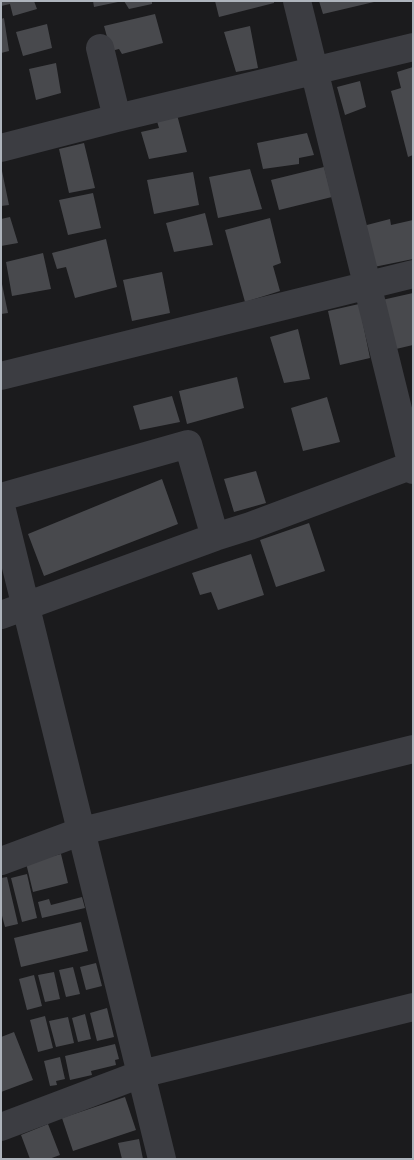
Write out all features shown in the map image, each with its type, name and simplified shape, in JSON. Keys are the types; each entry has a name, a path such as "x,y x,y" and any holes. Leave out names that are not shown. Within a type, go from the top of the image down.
{"street":[{"path":"1,616 412,467 297,1"},
{"path":"1,148 117,118 413,47"},
{"path":"100,48 117,118"},
{"path":"1,376 413,274"},
{"path":"1,497 188,444 215,537"},
{"path":"1,506 162,1159"},
{"path":"1,861 82,831 413,749"},
{"path":"1,1127 141,1074 413,1006"}],"building":[{"path":"1,1 34,1 37,9 13,16 10,4 1,6"},
{"path":"93,1 118,1 118,2 94,7"},
{"path":"124,1 152,1 152,4 129,9"},
{"path":"215,1 274,1 274,3 219,17"},
{"path":"319,1 373,1 374,2 323,14"},
{"path":"155,14 163,43 122,54 119,49 111,51 104,26"},
{"path":"4,18 9,51 1,53 1,19"},
{"path":"47,24 52,48 23,56 16,32"},
{"path":"250,26 258,68 236,72 224,32"},
{"path":"56,63 61,93 36,100 29,69"},
{"path":"413,67 413,155 408,157 391,91 401,88 397,72"},
{"path":"360,81 366,107 345,115 337,87"},
{"path":"176,111 187,152 149,159 141,132 159,128 156,118"},
{"path":"307,133 314,155 299,158 299,164 263,169 257,143"},
{"path":"84,143 95,188 69,193 59,149"},
{"path":"324,167 332,197 279,210 271,180"},
{"path":"250,169 262,209 218,218 209,177"},
{"path":"1,171 9,205 1,206"},
{"path":"193,172 199,205 154,214 147,180"},
{"path":"93,193 101,228 68,235 59,200"},
{"path":"205,213 213,245 174,252 166,223"},
{"path":"10,217 18,243 1,246 1,219"},
{"path":"270,218 281,263 273,266 280,291 245,302 225,230"},
{"path":"390,219 391,225 413,220 413,259 374,267 363,226"},
{"path":"106,239 117,287 75,298 66,267 57,269 52,253"},
{"path":"43,253 51,289 12,296 6,262"},
{"path":"162,272 170,313 132,321 123,280"},
{"path":"1,284 8,313 1,314"},
{"path":"413,293 413,345 396,349 382,300"},
{"path":"359,304 370,358 340,365 328,311"},
{"path":"298,329 310,379 284,383 270,337"},
{"path":"237,377 244,408 187,424 179,391"},
{"path":"172,396 180,422 140,430 133,406"},
{"path":"327,397 340,442 303,451 291,408"},
{"path":"256,471 266,503 234,512 224,479"},
{"path":"162,479 178,524 44,576 28,534"},
{"path":"309,523 325,571 276,587 260,540"},
{"path":"251,554 264,595 218,610 211,592 200,595 192,573"},
{"path":"61,854 68,883 33,892 26,863"},
{"path":"27,874 37,918 22,922 11,878"},
{"path":"7,877 18,924 5,927 1,912 1,878"},
{"path":"82,897 85,908 42,918 38,902 49,899 51,905"},
{"path":"81,922 88,951 21,967 14,938"},
{"path":"96,963 102,986 86,990 80,967"},
{"path":"73,967 80,994 66,997 59,970"},
{"path":"54,972 60,999 45,1002 38,975"},
{"path":"34,975 42,1006 27,1010 19,979"},
{"path":"107,1008 114,1037 97,1041 90,1013"},
{"path":"85,1014 91,1039 78,1042 72,1018"},
{"path":"45,1016 53,1048 38,1052 30,1020"},
{"path":"68,1017 74,1043 56,1047 49,1021"},
{"path":"14,1032 33,1080 1,1092 1,1037"},
{"path":"115,1044 119,1059 115,1060 116,1065 91,1071 92,1075 70,1080 65,1056"},
{"path":"60,1057 65,1079 56,1081 57,1085 50,1086 44,1061"},
{"path":"125,1097 136,1130 73,1151 62,1118"},
{"path":"48,1124 60,1155 49,1159 30,1159 21,1135"},
{"path":"139,1139 143,1159 122,1159 118,1143"}]}
